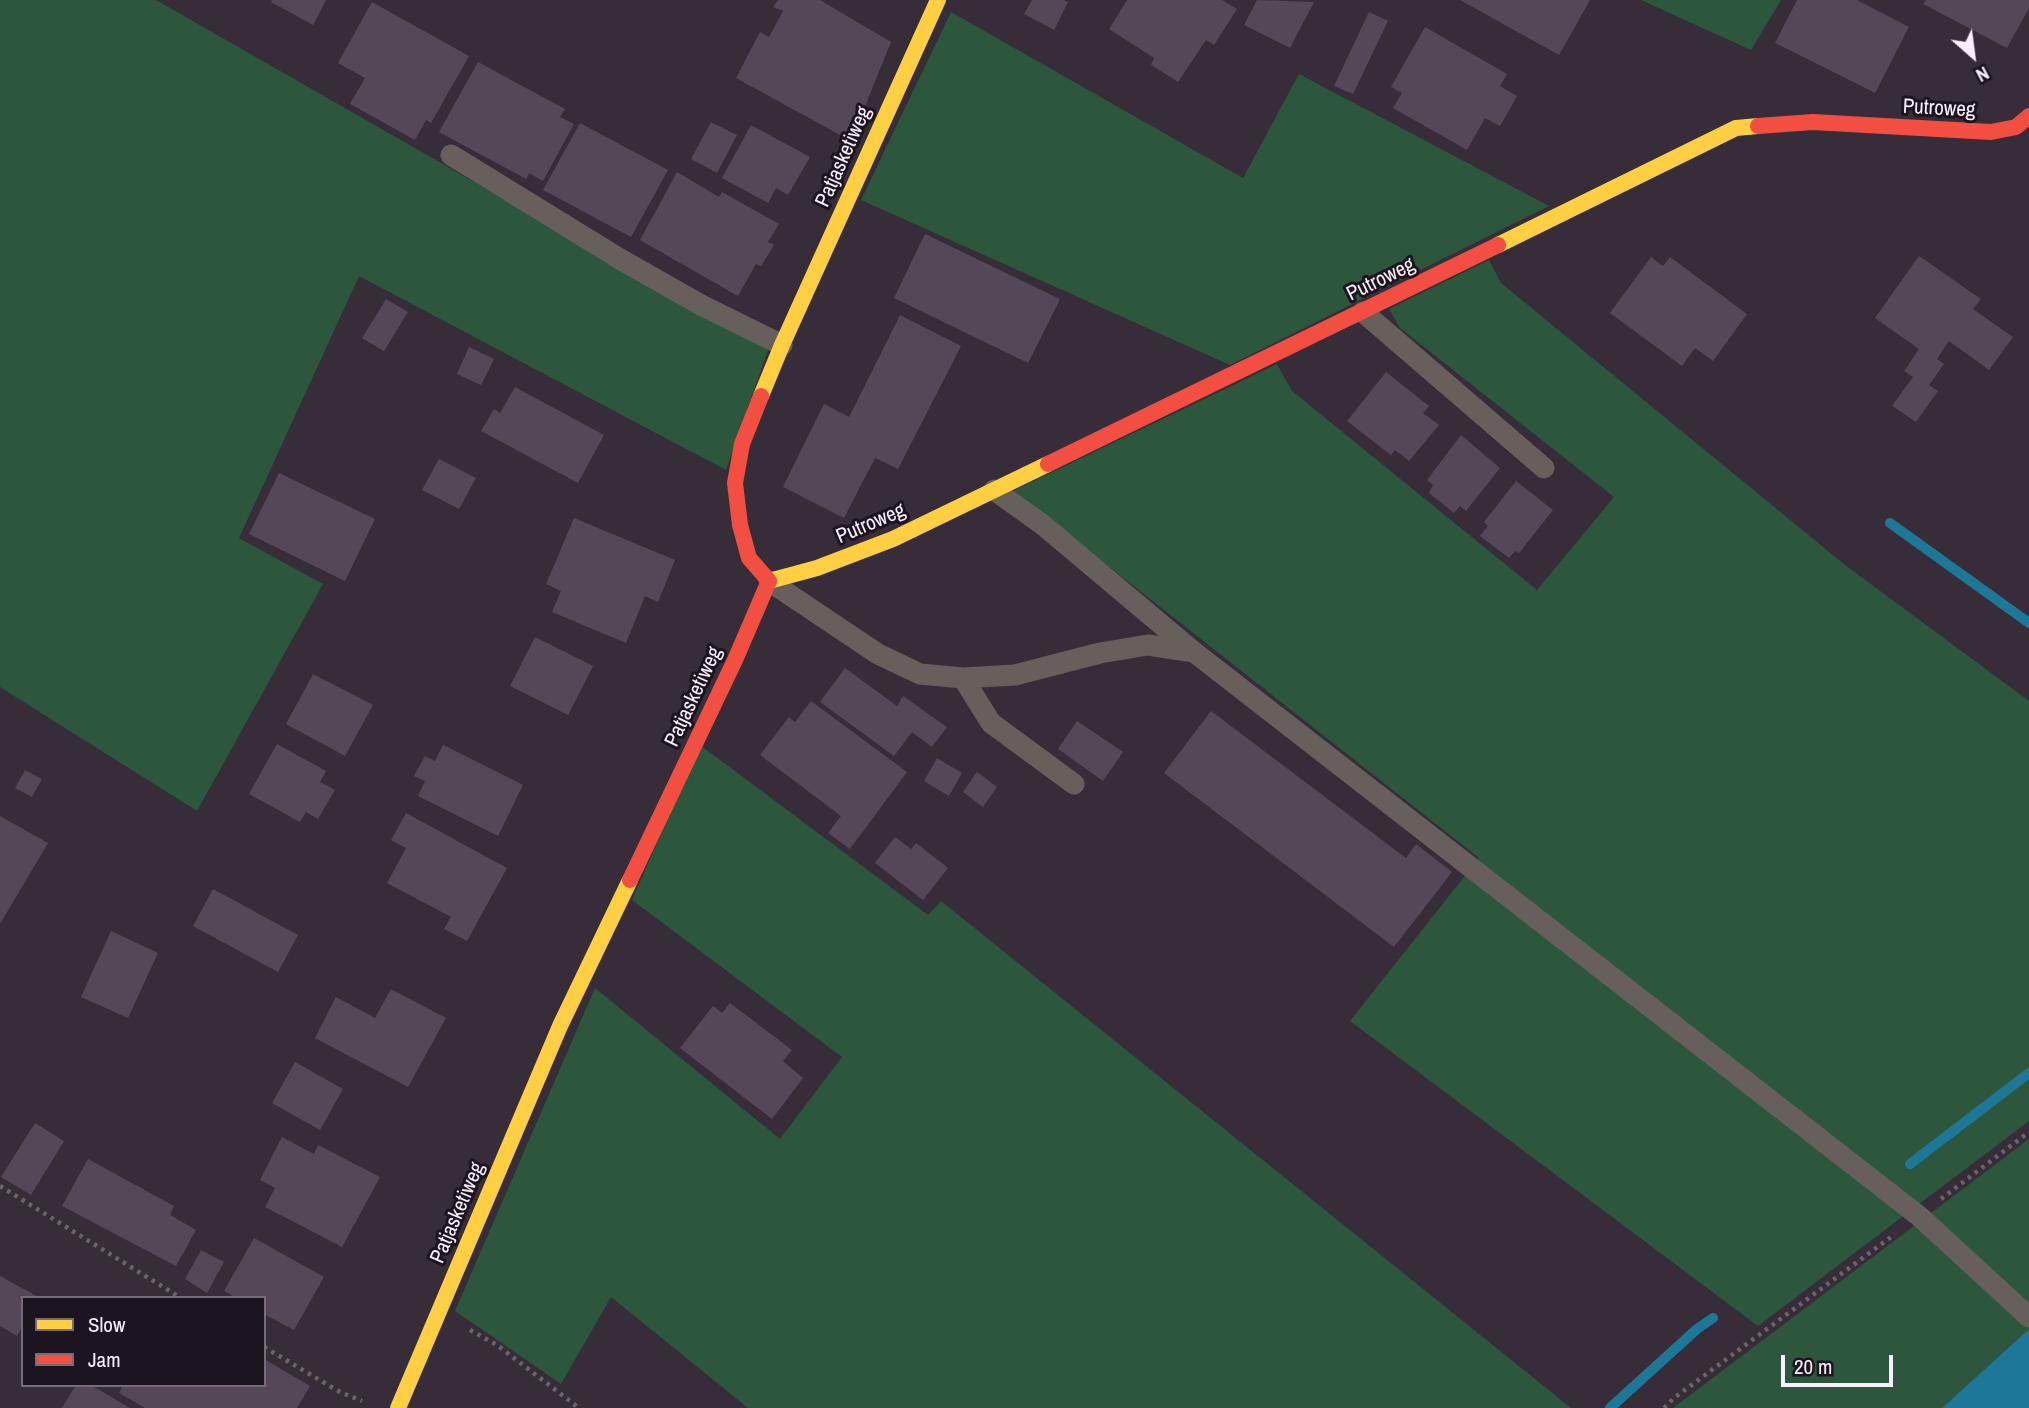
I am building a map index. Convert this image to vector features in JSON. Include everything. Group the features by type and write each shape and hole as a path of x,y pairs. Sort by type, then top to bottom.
{"street":[{"name":"Patjasketiweg","path":"398,1408 560,1026 735,660 769,581 749,558 740,524 735,483 742,444 782,345 938,0"},
{"name":"Putroweg","path":"769,581 817,568 893,539 1736,128 1812,122 1991,132 2015,127 2029,116"}],"lane":[{"path":"451,155 620,259 701,305 782,345"},
{"path":"1363,312 1544,468"},
{"path":"994,491 1043,524 1194,652 1919,1216 2029,1317"},
{"path":"769,581 878,654 920,674 963,678 1014,676 1100,653 1149,645 1194,652"},
{"path":"963,678 991,723 1074,784"}],"path":[{"path":"1664,1408 2029,1132"},
{"path":"0,1185 178,1296"},
{"path":"439,1311 496,1345 579,1408"},
{"path":"266,1348 340,1392 366,1403"}],"green space":[{"path":"0,0 156,0 768,350 726,470 359,276 239,538 323,584 197,811 0,687"},
{"path":"1641,0 1781,0 1751,50"},
{"path":"951,12 1243,178 1299,74 1549,206 1230,365 861,200"},
{"path":"1489,260 1501,283 1845,565 2029,701 2029,1121 1758,1326 1350,1021 1479,858 1013,491 1277,364 1292,391 1537,590 1614,497 1400,328 1389,309"},
{"path":"700,745 928,915 941,901 1571,1408 748,1408 611,1297 561,1384 455,1311 595,988 780,1139 842,1057 632,900"},
{"path":"2029,1139 2029,1329 1942,1408 1673,1408"}],"water":[{"path":"2029,1329 2029,1408 1942,1408"}],"building":[{"path":"326,0 313,25 271,2"},
{"path":"778,0 820,0 891,42 851,141 736,78 760,32 769,37 783,11 773,7"},
{"path":"1032,0 1068,2 1054,30 1024,14"},
{"path":"1127,0 1222,0 1237,9 1214,45 1206,40 1178,82 1151,65 1154,58 1109,29"},
{"path":"1257,0 1314,2 1290,48 1244,25"},
{"path":"1460,0 1590,0 1559,55"},
{"path":"1797,0 1857,0 1909,27 1875,93 1775,43"},
{"path":"1926,0 2029,0 2029,8 2007,48 1923,4"},
{"path":"372,2 469,56 431,123 426,120 415,140 350,104 365,78 338,63"},
{"path":"1369,12 1388,21 1353,94 1334,86"},
{"path":"1425,27 1507,74 1500,86 1517,96 1500,126 1485,118 1467,150 1393,108 1402,93 1391,87"},
{"path":"478,62 565,109 560,117 574,124 543,181 529,173 526,179 439,132"},
{"path":"711,122 737,135 717,173 691,159"},
{"path":"580,123 668,170 631,237 543,190"},
{"path":"751,125 810,157 788,195 776,188 768,203 722,178"},
{"path":"677,172 719,197 722,192 779,224 768,242 774,245 761,266 756,264 738,296 640,240"},
{"path":"925,234 1060,299 1028,363 894,298"},
{"path":"1919,256 1981,299 1973,309 2013,337 1989,370 1949,341 1937,359 1944,364 1929,385 1938,391 1916,422 1892,406 1913,377 1904,371 1919,349 1875,318"},
{"path":"1651,257 1663,266 1670,257 1747,314 1713,361 1695,348 1682,366 1610,313"},
{"path":"386,299 408,312 384,351 362,338"},
{"path":"900,315 961,346 898,469 875,458 844,518 783,487 824,404 849,417"},
{"path":"469,347 494,359 481,385 457,374"},
{"path":"1386,372 1429,406 1423,413 1439,425 1409,461 1395,450 1391,455 1347,421"},
{"path":"515,387 604,435 578,483 481,431 494,409 500,413"},
{"path":"1461,435 1500,468 1466,511 1460,506 1454,513 1429,493 1433,485 1427,480"},
{"path":"439,459 476,478 459,509 422,490"},
{"path":"279,473 375,519 345,581 249,534"},
{"path":"1516,481 1553,510 1519,553 1515,551 1509,558 1480,536 1488,526 1484,522"},
{"path":"574,518 675,560 658,602 645,596 626,643 552,612 561,591 546,584"},
{"path":"535,637 593,666 568,715 510,686"},
{"path":"845,668 897,706 903,696 947,727 932,747 912,732 894,756 820,702"},
{"path":"313,674 373,705 345,756 286,724"},
{"path":"811,701 907,772 850,849 828,833 841,816 760,755 789,717 795,722"},
{"path":"1211,711 1406,858 1416,844 1452,872 1394,947 1164,773"},
{"path":"1077,721 1123,752 1103,781 1058,749"},
{"path":"277,744 326,771 320,782 335,790 318,819 306,812 300,822 249,794"},
{"path":"443,745 523,785 498,836 418,796 425,781 414,776 425,756 435,761"},
{"path":"937,758 962,773 949,796 924,781"},
{"path":"25,770 42,779 32,797 15,788"},
{"path":"977,772 997,787 983,807 963,792"},
{"path":"406,813 507,868 467,941 444,929 451,917 387,883 406,848 391,840"},
{"path":"0,816 48,843 0,924"},
{"path":"895,837 911,849 916,843 948,868 923,900 875,863"},
{"path":"213,889 298,935 278,972 193,926"},
{"path":"111,931 158,953 128,1018 81,997"},
{"path":"391,989 446,1018 408,1087 315,1038 336,997 375,1018"},
{"path":"730,1003 792,1050 783,1061 803,1078 772,1119 680,1048 713,1006 722,1013"},
{"path":"295,1062 343,1089 320,1130 272,1103"},
{"path":"35,1123 64,1141 31,1195 1,1177"},
{"path":"282,1137 314,1154 318,1145 380,1177 342,1247 265,1207 275,1188 260,1180"},
{"path":"88,1159 174,1206 170,1215 196,1230 176,1266 62,1206"},
{"path":"254,1238 324,1277 294,1330 266,1315 266,1296 233,1296 224,1291"},
{"path":"201,1250 224,1262 207,1293 185,1279"},
{"path":"0,1276 36,1296 21,1296 21,1329 17,1336 0,1326"},
{"path":"266,1360 310,1386 297,1408 145,1408 119,1393 122,1387 266,1387"},
{"path":"75,1387 94,1387 130,1408 62,1408"}],"waterway":[{"path":"1890,523 2029,623"},
{"path":"1910,1164 2029,1073"},
{"path":"1610,1408 1697,1329 1713,1318"}],"traffic: slow":[{"path":"761,396 938,0"},
{"path":"1498,245 1736,128 1758,126"},
{"path":"769,581 817,568 893,539 1048,464"},
{"path":"398,1408 560,1026 630,880"}],"traffic: jam":[{"path":"1758,126 1813,122 1991,132 2016,127 2029,116"},
{"path":"1048,464 1498,245"},
{"path":"630,880 735,660 769,581 749,558 740,525 735,483 742,444 761,396"}]}
